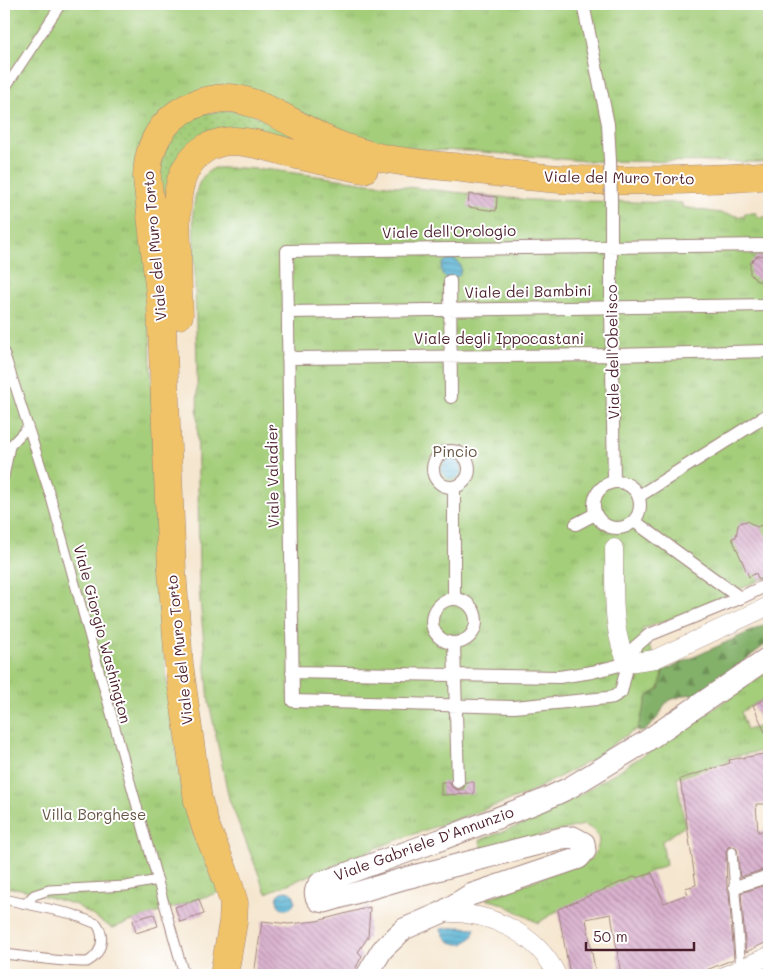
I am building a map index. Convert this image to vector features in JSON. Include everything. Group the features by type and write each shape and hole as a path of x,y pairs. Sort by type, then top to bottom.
{"main road":[{"name":"Viale del Muro Torto","path":"241,896 228,879 205,825 198,800 178,651 169,511 162,309 147,178 148,161 162,129 174,116 190,106 208,100 228,98 251,103 337,145 359,153 395,160 580,180 693,179 769,175"},
{"name":"Viale del Muro Torto","path":"241,896 211,791 203,743 189,622 176,218 180,186 184,173 192,160 202,151 213,145 234,141 397,176 526,191 596,195 746,196 769,194"},
{"path":"224,975 234,916 241,896"},
{"path":"241,896 250,909 250,924 241,975"}],"street":[{"name":"Viale dell'Obelisco","path":"583,4 608,124 612,246 611,308 614,481"},
{"name":"Viale dell'Orologio","path":"287,251 769,245"},
{"name":"Viale Valadier","path":"287,251 293,701 456,706"},
{"path":"450,281 451,397"},
{"name":"Viale dei Bambini","path":"288,312 769,305"},
{"name":"Viale degli Ippocastani","path":"288,358 613,355 769,351"},
{"path":"639,496 769,414"},
{"path":"614,481 624,482 633,487 639,496 640,504 634,522 620,528 612,528 599,520 595,514 593,506 594,497 599,489 606,484 614,481"},
{"path":"454,487 454,599"},
{"path":"576,524 595,514"},
{"path":"634,522 740,598"},
{"path":"612,528 617,634 622,652 628,663"},
{"path":"456,706 514,707 613,697 621,692 623,688 628,663 635,647 649,635 740,598 769,584"},
{"path":"454,599 467,603 475,614 476,621 475,628 468,639 454,644 441,640 433,629 432,622 436,609 440,604 454,599"},
{"path":"292,672 559,677 655,659 769,606"},
{"path":"454,644 458,782"},
{"name":"Viale Gabriele D'Annunzio","path":"441,913 470,895 579,858 585,850 584,843 573,837 562,838 406,878 325,902 317,900 315,891 317,886 324,881 541,802 569,788 645,742 769,657"},
{"path":"735,887 769,876"},
{"path":"367,975 382,950 398,934 410,925 441,913 468,914 488,918 510,927 527,938 540,950 557,975"},
{"path":"734,972 769,956"}],"lane":[{"path":"4,90 62,4"},
{"name":"Viale Giorgio Washington","path":"4,352 51,498 184,975"},
{"path":"4,477 10,446 28,426"},
{"path":"732,852 735,887 734,972"},
{"path":"26,904 34,895 49,890 126,886 158,880"},
{"path":"4,899 82,917 97,924 102,935 101,945 96,956 87,962 63,962 54,959 4,954"}],"green space":[{"name":"Villa Borghese","path":"4,4 769,4 769,162 585,161 471,151 424,150 359,140 276,100 161,115 149,301 160,623 183,796 192,826 223,891 112,928 76,905 21,889 4,887"},
{"path":"243,109 313,143 203,140 165,253 156,175 172,133 197,114"},
{"name":"Pincio","path":"215,168 272,170 368,183 529,200 682,203 682,207 744,217 745,213 756,213 756,217 769,217 769,576 684,614 642,629 655,659 663,671 659,689 648,696 637,729 593,759 525,795 394,841 266,893 229,799 209,702 199,588 197,365 193,210 198,185 204,175"},
{"path":"769,623 769,642 701,693 685,695 670,700 645,731 639,732 637,729 648,696 659,689 663,671"},
{"path":"769,670 768,696 741,712 747,730 761,726 769,736 769,750 729,757 729,761 677,778 685,826 662,841 666,865 555,912 538,923 503,904 486,899 591,859 599,844 599,839 594,831 583,825 482,849 480,840 521,825 576,797 673,737"}],"water":[{"path":"451,259 458,262 461,269 458,276 451,279 444,276 441,269 444,262"},
{"path":"452,459 459,462 462,469 459,476 452,479 445,476 442,469 445,462"},
{"path":"286,891 292,894 295,900 292,906 286,909 280,906 277,900 280,894"},
{"path":"475,928 472,937 464,944 455,944 449,941 441,929"}],"building":[{"path":"469,194 497,197 496,211 468,207"},
{"path":"769,255 769,281 757,281 750,274 750,263 757,256"},
{"path":"747,521 757,527 761,525 769,543 769,575 759,580 756,573 749,577 732,538 736,537 738,525"},
{"path":"769,697 769,741 753,705"},
{"path":"769,753 769,804 756,804 758,832 769,829 769,868 740,877 737,849 731,846 728,847 726,852 727,889 729,892 734,959 694,975 621,975 611,914 586,919 596,975 570,975 558,909 636,876 637,878 652,873 664,903 688,894 685,888 696,885 680,779 730,763 729,760"},
{"path":"441,782 450,782 451,787 458,790 463,789 466,782 474,782 474,794 441,795"},
{"path":"769,884 769,941 746,952 741,893"},
{"path":"199,899 204,914 180,922 175,907"},
{"path":"370,907 368,937 358,952 362,956 352,975 254,975 262,921 289,924 317,921"},
{"path":"154,914 158,926 136,933 133,920"}]}
